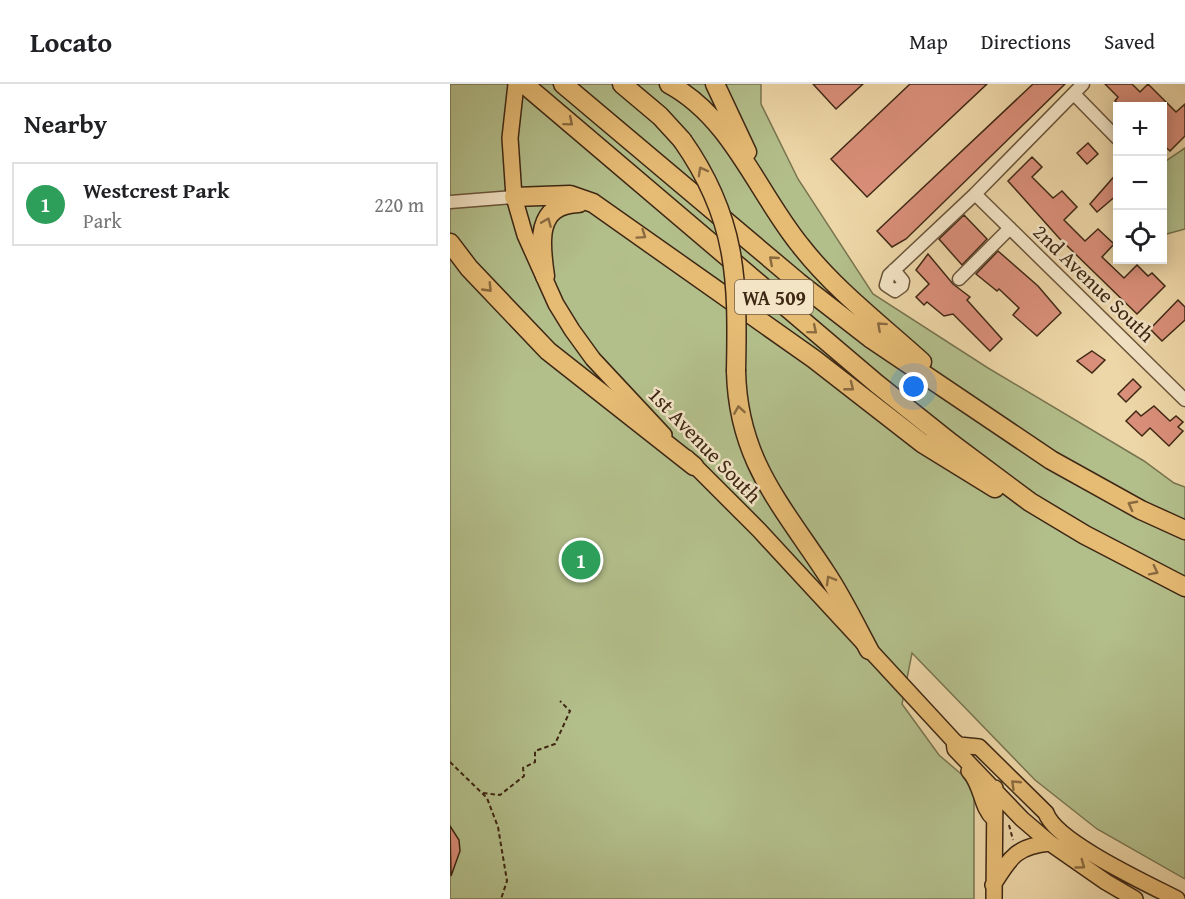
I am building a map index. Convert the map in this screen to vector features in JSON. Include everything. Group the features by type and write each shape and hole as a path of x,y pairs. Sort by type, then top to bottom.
{"highway":[{"name":"WA 509","path":"524,84 877,384 1030,502 1085,535 1185,587"},
{"name":"WA 509","path":"563,84 828,306 870,338 1050,460 1141,510 1185,530"},
{"path":"622,84 660,116 682,140 711,187 723,214 732,250 736,284 736,370 740,418 747,443 759,471 828,575 869,650"},
{"path":"669,84 701,107 717,124 801,247 832,282 972,406"},
{"path":"716,84 771,202"},
{"path":"514,196 570,195 593,202 797,346 922,443 1002,492 1030,502"},
{"path":"545,276 542,244 548,216 556,207 593,202"},
{"path":"450,244 469,268 548,351 694,466"}],"main road":[{"name":"1st Avenue South","path":"516,84 510,138 514,196 525,235 556,304 593,358 694,466 759,530 957,747"},
{"path":"957,747 959,745 979,747 1046,813 1048,821"},
{"path":"957,747 999,797 1050,843 1135,899"},
{"path":"957,747 964,766 981,788 985,810 1001,819"},
{"path":"979,747 987,757 999,797 1001,819 993,892"},
{"path":"999,797 1017,802 1041,821 1048,821 1105,860 1177,899"},
{"path":"993,892 1017,852 1026,847 1050,843"}],"street":[{"path":"894,270 975,194 1083,84"},
{"path":"1074,94 1113,134"},
{"name":"2nd Avenue South","path":"975,194 1185,400"},
{"path":"450,202 514,196"},
{"path":"959,279 1010,228"}],"path":[{"path":"483,793 500,795 524,777 523,768 535,762 535,752 555,744 570,711 560,701"},
{"path":"450,762 483,793 498,827 507,881 501,899"},
{"path":"1001,819 1015,849"}],"green space":[{"path":"450,84 761,84 761,104 798,179 873,294 988,368 1144,461 1174,483 1185,487 1185,879 1097,829 1035,780 912,653 902,704 939,755 974,785 974,899 450,899"},
{"path":"1185,148 1185,229 1167,234 1167,210 1167,160"}],"building":[{"path":"813,84 863,84 836,109"},
{"path":"910,84 987,84 867,197 831,159"},
{"path":"1033,84 1065,84 906,239 892,247 877,231"},
{"path":"1105,84 1132,84 1140,92 1148,84 1166,102 1116,102 1118,97"},
{"path":"1167,103 1176,112 1185,104 1185,136 1170,151 1167,148"},
{"path":"1088,143 1098,154 1087,164 1077,153"},
{"path":"1032,157 1042,167 1032,177 1053,198 1062,191 1077,207 1064,220 1085,241 1098,229 1113,243 1102,257 1124,278 1137,265 1148,276 1152,273 1165,286 1137,314 1059,238 1008,181"},
{"path":"1113,178 1113,198 1097,212 1090,204"},
{"path":"964,215 987,239 962,265 939,239"},
{"path":"998,251 1038,286 1061,313 1037,336 1013,315 1019,308 999,289 997,291 976,274"},
{"path":"928,254 953,284 970,297 967,300 1002,339 990,351 953,314 944,316 927,302 924,305 916,297 929,284 916,270"},
{"path":"1178,300 1185,307 1185,320 1162,341 1150,329"},
{"path":"1092,351 1105,360 1092,373 1077,361"},
{"path":"1133,379 1141,387 1126,402 1118,394"},
{"path":"1154,406 1170,421 1176,416 1183,422 1178,427 1183,431 1169,446 1150,428 1142,436 1126,421 1136,411 1141,416"},
{"path":"450,826 459,840 460,851 451,876"}],"place":[{"name":"Westcrest Park","path":"581,560"}]}
